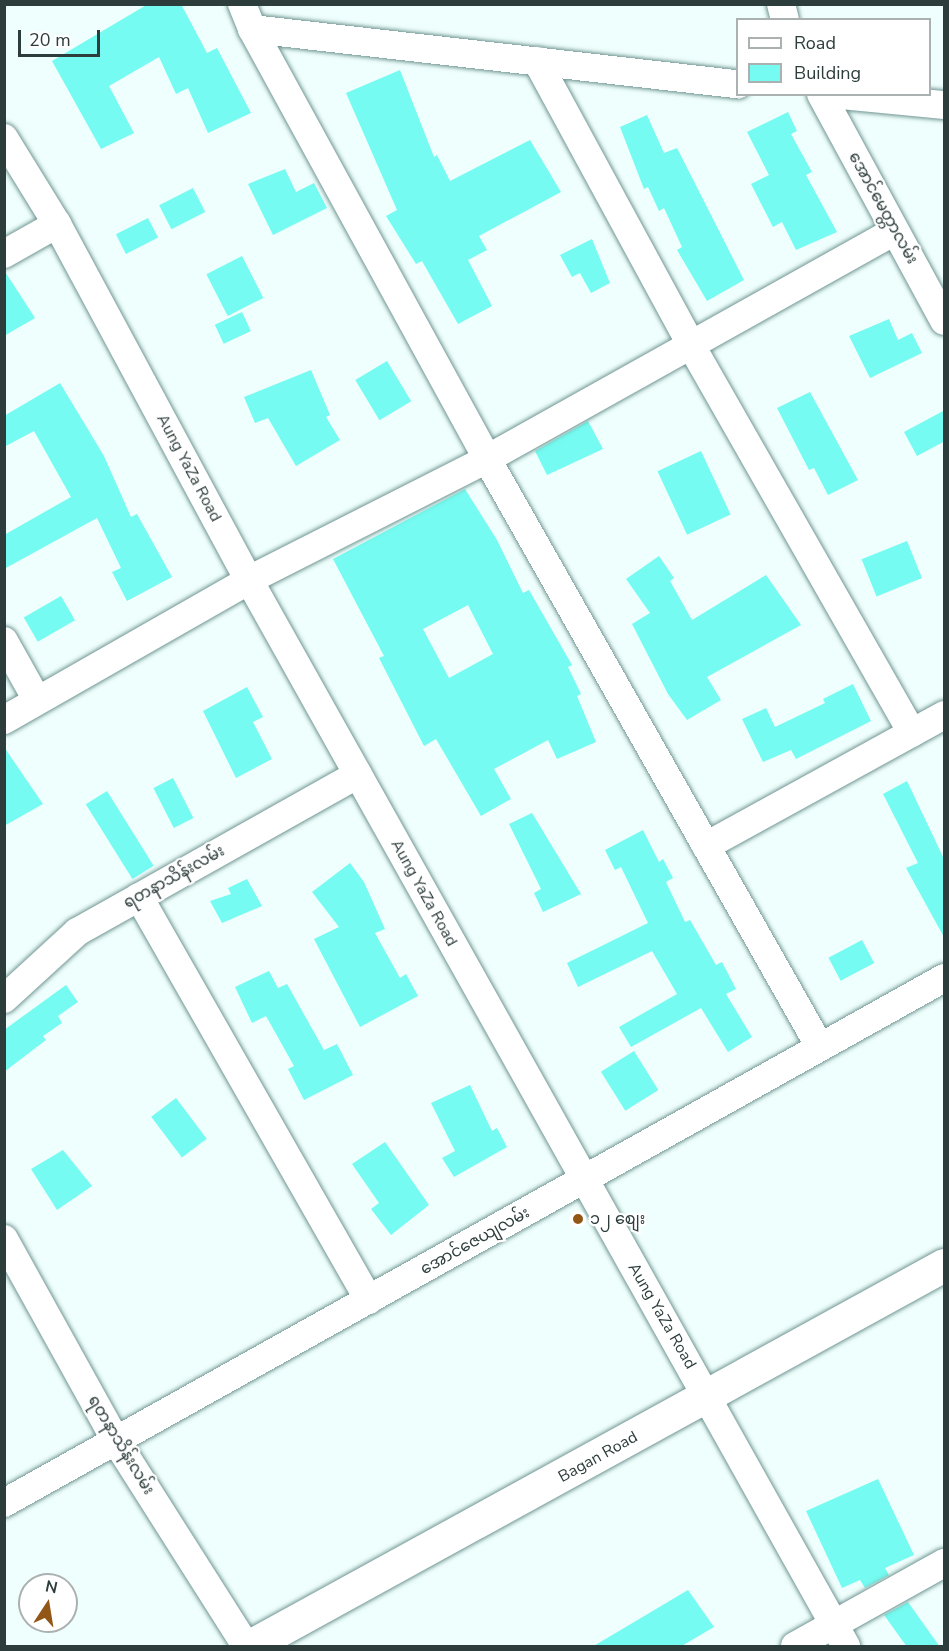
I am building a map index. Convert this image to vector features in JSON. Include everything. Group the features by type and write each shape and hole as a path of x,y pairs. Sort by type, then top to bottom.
{"street":[{"path":"247,17 537,62 736,84"},
{"path":"247,17 487,459 820,1047"},
{"path":"537,62 692,347 912,733"},
{"name":"အောင်မေတ္တာလမ်း","path":"822,96 945,321"},
{"path":"852,96 945,105"},
{"name":"Aung YaZa Road","path":"4,138 57,224 249,580 840,1636"},
{"path":"4,254 57,224"},
{"path":"4,720 249,580 487,459 692,347 895,231"},
{"path":"4,641 37,700"},
{"path":"706,846 945,715"},
{"name":"ရတနာသိန်းလမ်း","path":"4,999 77,932 358,774"},
{"path":"139,897 369,1300"},
{"name":"အောင်ဇေယျလမ်း","path":"4,1503 945,978"},
{"name":"ရတနာသိန်းလမ်း","path":"4,1239 116,1440 248,1647"},
{"name":"Bagan Road","path":"248,1647 708,1397 945,1265"},
{"path":"795,1647 840,1636 945,1563"}],"building":[{"path":"148,4 181,4 207,53 217,48 251,113 208,133 188,88 176,94 159,57 109,86 134,133 101,149 52,61"},
{"path":"400,70 434,157 437,155 450,181 530,140 561,192 479,236 487,250 468,260 492,306 458,324 422,261 416,264 386,216 397,210 346,93"},
{"path":"788,112 797,131 791,134 812,172 806,175 837,232 796,250 782,222 773,227 751,184 769,175 747,132"},
{"path":"647,115 664,153 677,148 744,280 707,301 677,250 682,247 664,208 659,211 648,187 644,189 620,127"},
{"path":"285,169 296,192 314,183 327,208 273,235 248,184"},
{"path":"193,188 205,212 171,229 159,205"},
{"path":"148,218 158,238 126,254 116,234"},
{"path":"592,239 610,283 591,293 580,273 572,277 560,255"},
{"path":"242,256 263,298 228,316 206,274"},
{"path":"4,270 35,318 4,336"},
{"path":"242,312 251,331 224,344 215,325"},
{"path":"889,319 898,340 912,333 922,353 870,378 849,336"},
{"path":"387,361 411,401 379,420 355,380"},
{"path":"311,370 330,415 326,417 340,440 296,466 268,418 255,423 244,397"},
{"path":"60,383 104,456 131,517 137,514 172,577 127,601 112,572 121,568 97,518 4,569 4,535 71,497 34,431 4,447 4,416"},
{"path":"810,392 858,480 828,495 814,468 809,470 777,408"},
{"path":"945,410 945,441 917,456 904,432"},
{"path":"588,421 603,449 547,475 535,451"},
{"path":"701,451 731,514 687,535 657,471"},
{"path":"465,489 497,540 523,593 529,590 572,665 568,667 581,694 577,696 596,742 557,759 548,740 494,769 511,799 481,816 436,739 424,746 379,658 384,656 333,559","holes":["468,605 493,654 449,678 423,629"]},
{"path":"907,541 922,578 877,596 862,559"},
{"path":"659,556 674,578 670,581 692,620 766,575 801,625 707,677 721,700 687,720 668,694 632,624 650,613 626,579"},
{"path":"61,596 75,620 38,642 24,618"},
{"path":"853,684 871,721 796,759 791,750 763,762 742,719 766,708 775,727 825,703 823,699"},
{"path":"247,687 263,717 253,722 272,759 236,778 203,711"},
{"path":"4,747 43,804 4,826"},
{"path":"173,778 193,818 174,828 153,788"},
{"path":"907,781 945,861 945,939 906,868 918,863 883,794"},
{"path":"107,791 154,866 132,879 86,804"},
{"path":"532,813 581,894 543,912 534,893 541,889 509,824"},
{"path":"643,830 659,862 663,859 673,878 666,882 685,922 690,920 716,965 722,962 736,989 726,994 752,1037 728,1052 701,1008 631,1047 619,1027 677,994 652,951 578,987 567,963 648,923 621,867 615,870 605,850"},
{"path":"350,863 364,882 385,929 375,933 400,978 406,974 418,996 360,1027 314,939 339,927 312,892"},
{"path":"247,879 262,906 222,923 210,901 231,894 228,888"},
{"path":"862,940 874,963 841,981 828,958"},
{"path":"269,971 278,988 287,984 324,1050 337,1044 353,1075 304,1100 288,1069 294,1066 266,1016 252,1023 235,987"},
{"path":"66,985 78,1002 58,1016 62,1023 43,1036 46,1040 4,1072 4,1030"},
{"path":"634,1051 658,1090 625,1111 601,1072"},
{"path":"470,1085 492,1131 497,1128 507,1147 454,1177 442,1158 455,1151 431,1103"},
{"path":"176,1098 207,1139 182,1157 151,1117"},
{"path":"385,1142 429,1205 391,1235 371,1209 379,1203 352,1164"},
{"path":"63,1150 92,1186 57,1210 31,1169"},
{"path":"878,1479 914,1555 885,1568 889,1575 865,1588 860,1580 842,1588 806,1511"},
{"path":"688,1590 714,1627 680,1647 592,1647"},
{"path":"908,1602 940,1647 907,1647 884,1615"}],"place":[{"name":"၁၂ စျေး","path":"578,1219"}]}
